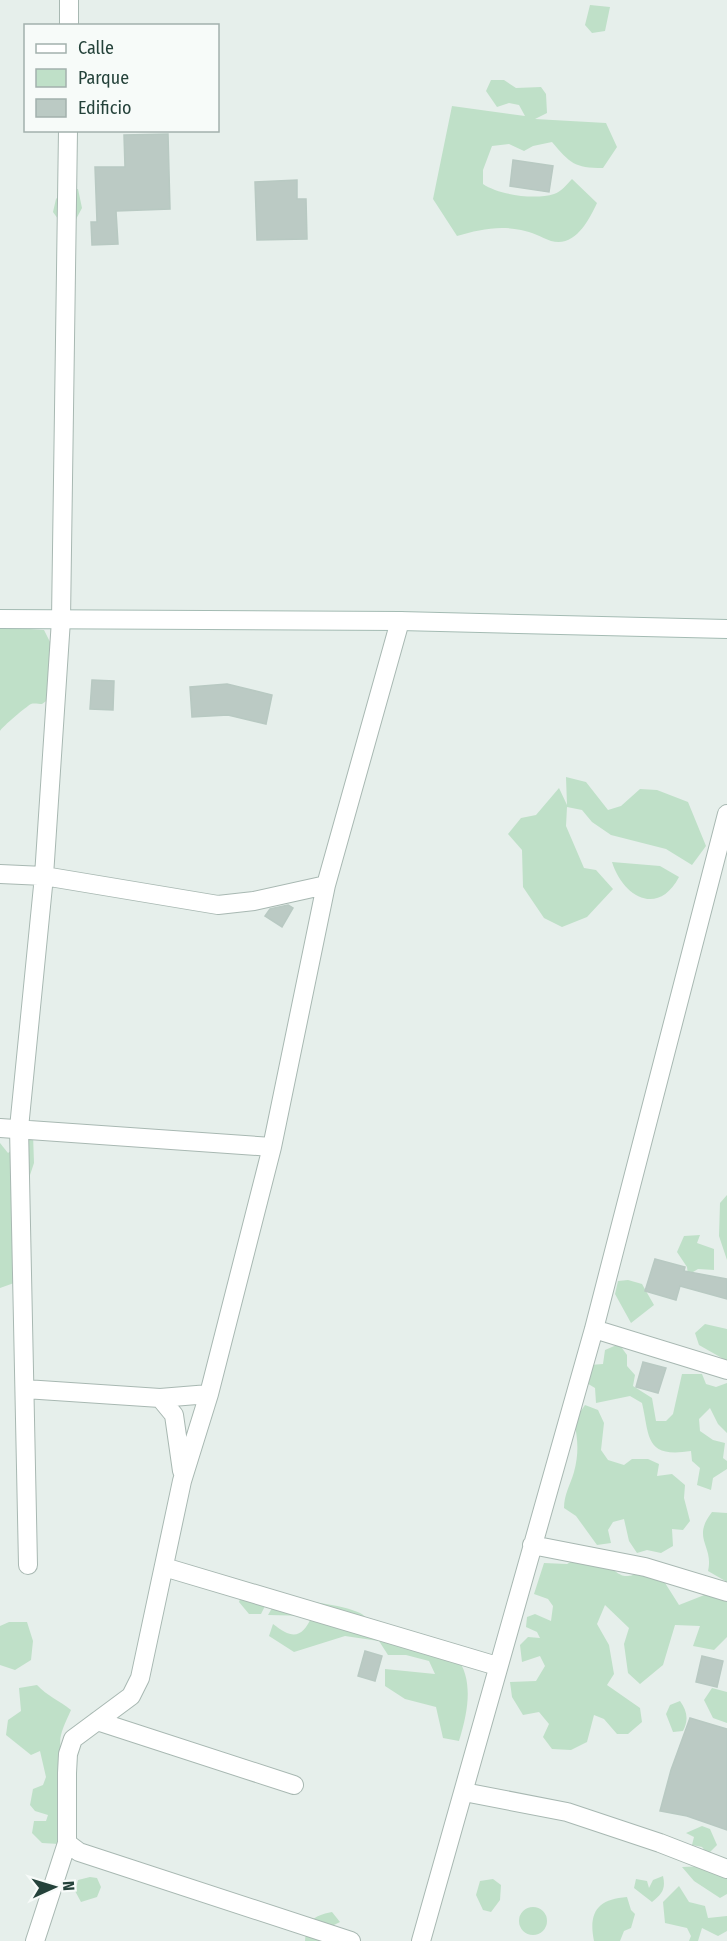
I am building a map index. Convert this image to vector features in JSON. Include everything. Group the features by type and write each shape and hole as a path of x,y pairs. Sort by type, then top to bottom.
{"street":[{"path":"69,0 69,24"},
{"path":"28,1565 19,1128 44,876 61,620 68,132"},
{"path":"0,619 400,621 727,629"},
{"path":"34,1941 67,1844 68,1754 73,1739 130,1696 140,1678 182,1481 209,1394 272,1147 326,885 400,621"},
{"path":"421,1941 594,1329 727,814"},
{"path":"0,874 44,876 218,905 254,901 326,885"},
{"path":"0,1128 272,1147"},
{"path":"594,1329 727,1370"},
{"path":"25,1389 160,1398 209,1394"},
{"path":"160,1398 174,1415 182,1481"},
{"path":"532,1545 645,1566 727,1592"},
{"path":"164,1567 497,1666"},
{"path":"97,1720 294,1785"},
{"path":"464,1792 567,1812 660,1842 727,1869"},
{"path":"67,1844 79,1852 351,1941"}],"green space":[{"path":"590,5 610,7 605,31 592,33 585,25"},
{"path":"491,80 504,80 516,88 541,87 546,94 547,113 535,119 606,123 617,147 603,168 585,167 573,163 552,142 533,146 524,151 509,144 492,146 483,170 483,184 498,191 517,195 537,197 554,194 572,179 597,203 590,217 574,237 560,242 551,241 533,233 504,228 480,230 457,236 433,199 452,106 525,116 519,105 509,103 497,107 486,91"},
{"path":"65,189 78,189 82,208 74,223 58,219 53,212 56,199"},
{"path":"0,627 44,630 52,646 49,699 42,704 31,704 0,731"},
{"path":"566,777 586,782 608,810 621,806 640,789 657,790 688,802 706,846 692,865 666,849 611,835 592,822 582,810 567,807 566,826 584,868 596,870 613,889 587,917 562,927 544,918 523,887 522,850 508,834 521,818 536,815 559,788 567,805"},
{"path":"612,862 660,866 679,877 671,889 661,896 651,899 642,898 632,893 624,885"},
{"path":"33,1134 34,1163 28,1181 14,1283 0,1288 0,1143 8,1153"},
{"path":"727,1195 727,1260 719,1236 720,1203"},
{"path":"700,1235 697,1243 714,1249 714,1270 698,1269 688,1275 687,1267 677,1252 684,1236"},
{"path":"628,1280 642,1284 654,1305 631,1323 615,1294 618,1281"},
{"path":"705,1324 727,1329 727,1361 699,1345 695,1333"},
{"path":"619,1344 627,1355 627,1366 635,1375 633,1386 652,1398 656,1421 666,1421 673,1414 682,1374 702,1374 706,1384 716,1387 727,1383 727,1433 718,1424 710,1408 699,1419 700,1431 713,1440 725,1443 723,1458 727,1461 727,1469 713,1478 711,1490 697,1485 700,1468 692,1461 691,1451 665,1451 652,1443 642,1403 630,1396 596,1403 595,1388 585,1382 590,1365 603,1364 605,1350"},
{"path":"585,1405 598,1410 604,1423 601,1450 608,1460 624,1465 632,1459 648,1459 659,1464 657,1476 672,1474 685,1485 684,1498 690,1521 683,1530 672,1529 673,1546 661,1553 647,1550 637,1553 629,1541 624,1519 613,1522 608,1530 611,1543 597,1545 576,1516 564,1508 577,1459 574,1421"},
{"path":"712,1512 727,1513 727,1582 708,1571 709,1562 703,1529"},
{"path":"578,1558 601,1563 625,1576 644,1571 660,1575 679,1605 712,1592 727,1598 727,1637 714,1650 693,1646 700,1626 675,1625 663,1665 640,1684 628,1673 624,1644 629,1628 605,1605 597,1624 609,1645 614,1674 607,1685 640,1708 642,1722 628,1734 617,1734 604,1719 594,1715 587,1742 571,1750 552,1749 543,1737 549,1724 539,1712 523,1715 512,1697 510,1682 536,1681 545,1666 540,1656 522,1662 520,1645 528,1637 540,1638 537,1632 526,1627 527,1617 535,1614 551,1621 553,1606 548,1599 534,1594 544,1563 567,1564"},
{"path":"243,1591 265,1606 261,1614 249,1614 239,1602"},
{"path":"279,1596 352,1610 362,1614 375,1625 419,1633 437,1641 451,1651 460,1662 466,1676 468,1690 459,1741 443,1738 436,1707 405,1699 385,1686 385,1669 435,1674 429,1661 406,1655 388,1655 379,1641 345,1636 294,1652 269,1636 273,1624 286,1632 296,1634 304,1629 312,1616 268,1615"},
{"path":"9,1622 27,1622 33,1641 31,1660 15,1670 0,1665 0,1626"},
{"path":"37,1685 71,1710 60,1739 62,1751 70,1766 59,1844 42,1843 32,1833 34,1821 46,1821 48,1815 35,1811 30,1805 33,1789 43,1785 46,1777 40,1751 31,1755 6,1735 8,1720 21,1711 19,1688"},
{"path":"712,1688 727,1692 727,1723 713,1718 704,1700"},
{"path":"680,1701 687,1719 683,1731 673,1732 666,1714 670,1705"},
{"path":"702,1826 710,1829 717,1845 708,1854 702,1847 692,1845 694,1837 686,1833"},
{"path":"706,1866 727,1869 727,1894 720,1898 694,1881 682,1867"},
{"path":"663,1876 662,1891 652,1902 634,1888 636,1879 647,1881 649,1888 653,1880"},
{"path":"97,1878 101,1887 97,1897 81,1902 75,1891 78,1880"},
{"path":"493,1879 501,1885 500,1900 491,1912 483,1910 476,1895 480,1881"},
{"path":"679,1886 689,1902 705,1906 708,1918 727,1916 727,1931 718,1936 702,1928 698,1941 689,1941 691,1936 687,1928 665,1923 663,1902"},
{"path":"627,1897 631,1910 635,1914 631,1928 624,1931 620,1941 594,1941 593,1922 597,1909 609,1901"},
{"path":"533,1907 543,1911 547,1921 543,1931 533,1935 523,1931 519,1921 523,1911"},
{"path":"332,1912 340,1922 332,1926 325,1941 305,1941 307,1929 312,1920"}],"building":[{"path":"168,134 170,209 116,211 118,244 92,245 91,222 97,222 95,167 125,167 124,135"},
{"path":"513,160 553,166 549,192 510,186"},
{"path":"297,180 297,199 306,199 307,239 257,240 255,182"},
{"path":"92,680 114,681 113,710 90,709"},
{"path":"227,684 272,695 266,724 228,715 192,717 190,687"},
{"path":"288,905 293,908 282,927 265,916 270,909"},
{"path":"655,1259 685,1267 684,1271 727,1279 727,1299 680,1286 676,1300 645,1291"},
{"path":"643,1362 666,1368 658,1393 636,1387"},
{"path":"365,1651 382,1656 375,1681 358,1676"},
{"path":"702,1656 723,1661 717,1687 696,1682"},
{"path":"690,1718 727,1729 727,1830 687,1816 660,1811 671,1770"}]}
